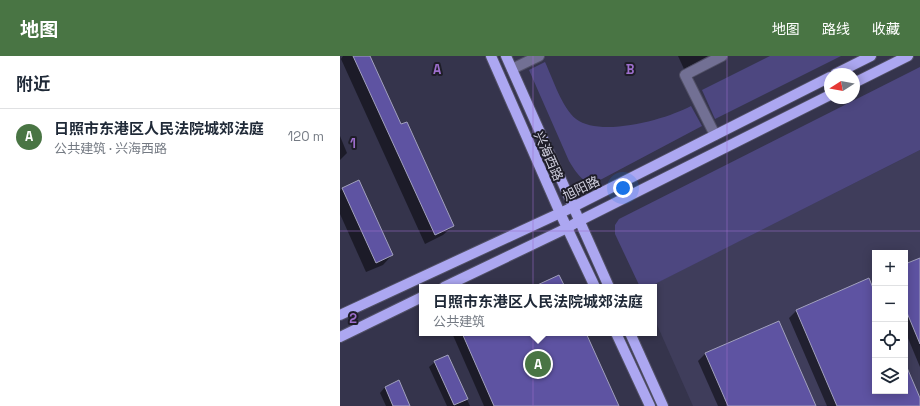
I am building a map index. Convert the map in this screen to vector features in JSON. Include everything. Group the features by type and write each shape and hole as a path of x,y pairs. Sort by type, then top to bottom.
{"main road":[{"name":"兴海西路","path":"491,56 560,213 594,284"},
{"name":"兴海西路","path":"506,56 608,284"},
{"path":"846,68 869,56"},
{"path":"860,80 908,56"},
{"name":"旭阳路","path":"340,315 560,213 824,80"},
{"path":"450,284 567,228 824,98"},
{"path":"340,337 419,298"},
{"path":"617,336 650,406"},
{"path":"631,336 663,406"}],"lane":[{"path":"512,69 538,56"},
{"path":"715,135 685,75 722,56"}],"shaded area":[{"path":"770,56 841,56 715,119 702,90"},
{"path":"545,62 566,108 576,119 587,124 601,127 617,127 651,121 691,106 702,126 594,183 585,181 573,168 569,161 529,70"},
{"path":"920,67 920,150 655,284 639,284 615,234 615,225 619,219 847,104 860,104 860,97"},
{"path":"920,150 920,406 693,406 657,325 657,284 654,284"}],"building":[{"path":"353,56 370,56 401,124 407,122 454,226 435,235"},
{"path":"359,180 393,255 376,263 342,188"},
{"path":"920,258 920,344 908,315 908,263"},
{"path":"559,275 564,284 540,284"},
{"path":"869,278 872,286 872,394 908,394 908,370 920,398 920,406 837,406 796,310"},
{"path":"779,321 816,406 728,406 705,353"},
{"path":"463,336 587,336 619,406 494,406"},
{"path":"448,355 468,399 454,405 434,361"},
{"path":"399,380 410,406 393,406 385,387"}],"place":[{"name":"日照市东港区人民法院城郊法庭","path":"538,364"}]}
